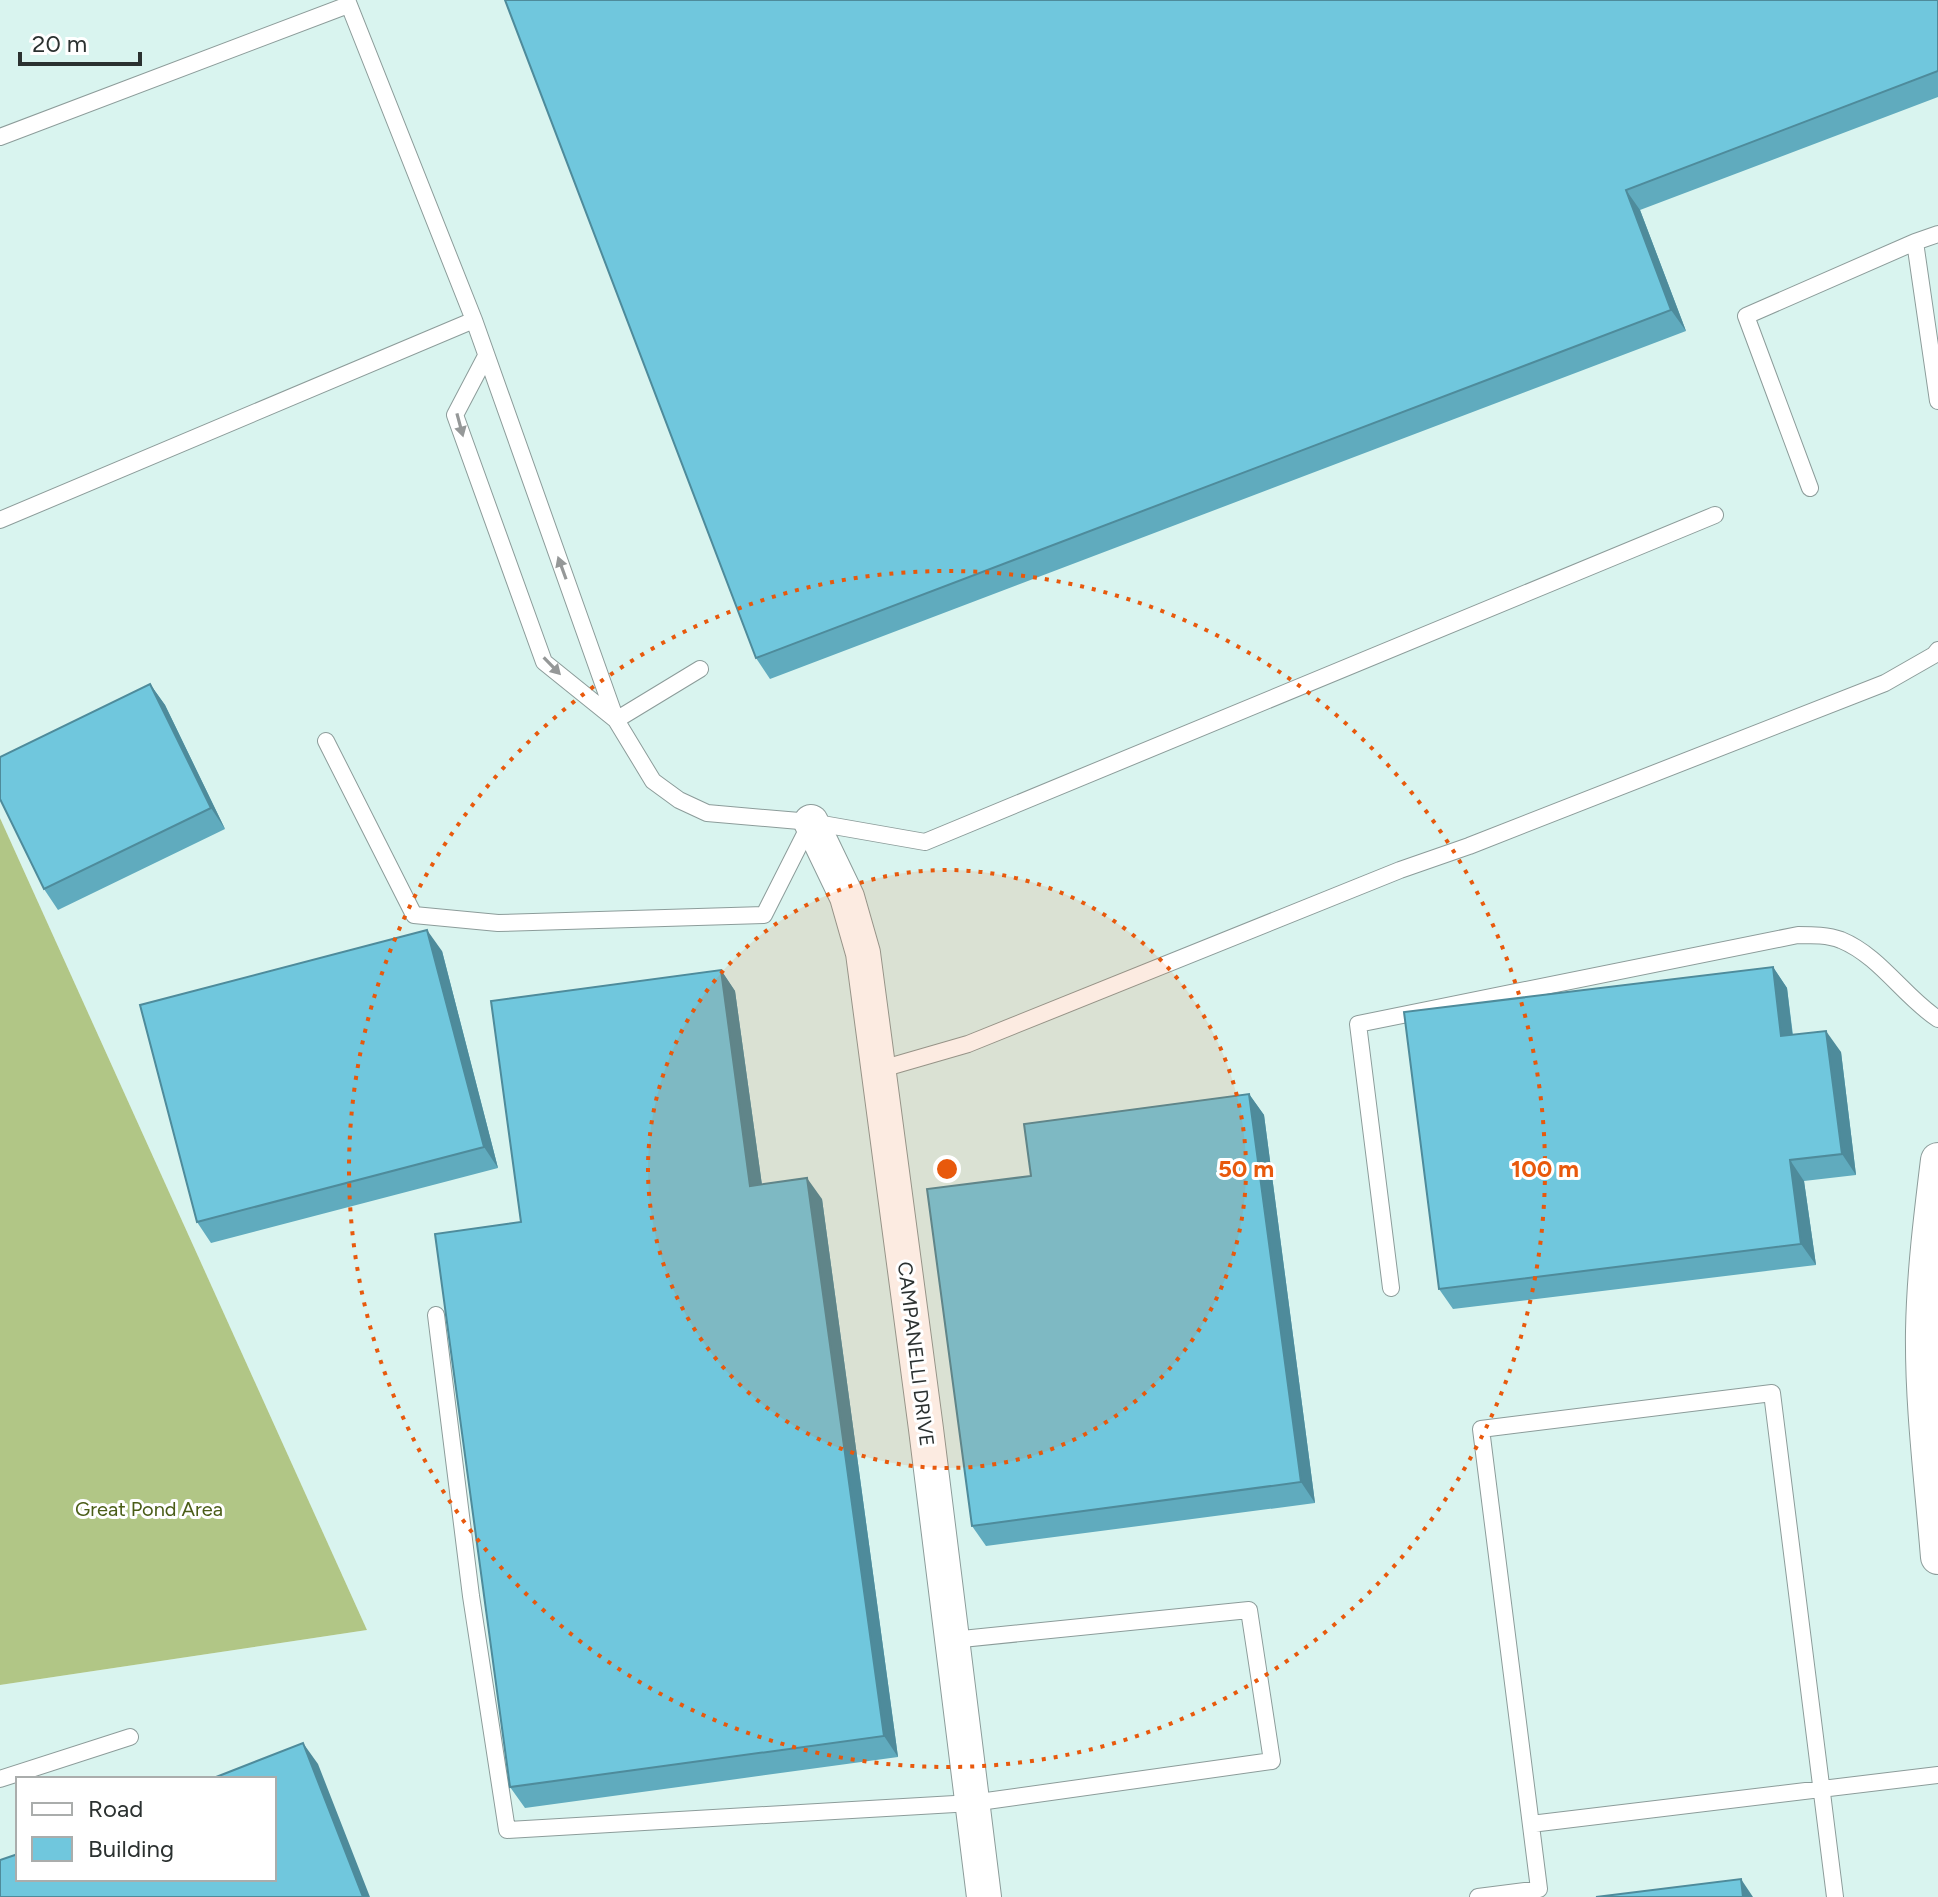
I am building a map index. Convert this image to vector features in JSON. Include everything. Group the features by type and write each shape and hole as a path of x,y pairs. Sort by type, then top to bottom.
{"street":[{"name":"CAMPANELLI DRIVE","path":"811,822 847,897 863,953 984,1897"},
{"path":"1938,1160 1934,1251 1924,1316 1923,1369 1935,1475 1938,1557"}],"lane":[{"path":"0,137 347,3 474,320 616,720 653,781 679,800 707,813 811,822 925,842 1715,515"},
{"path":"1810,488 1746,316 1938,234"},
{"path":"1915,242 1938,401"},
{"path":"0,520 474,320"},
{"path":"486,356 455,415 544,662 616,720"},
{"path":"878,1070 968,1044 1400,870 1469,846 1885,683 1938,650"},
{"path":"616,720 700,669"},
{"path":"326,741 414,915 498,923 764,915 811,822"},
{"path":"1391,1288 1358,1024 1798,935 1820,935 1841,940 1879,966 1938,1019"},
{"path":"436,1315 471,1596 507,1830 972,1803 1272,1761 1249,1610 952,1640"},
{"path":"1478,1897 1539,1889 1481,1429 1772,1393 1835,1897"},
{"path":"0,1779 130,1737"},
{"path":"1531,1824 1938,1775"}],"shaded area":[{"path":"0,0 1938,0 1938,1897 0,1897 0,1685 367,1630 0,818"}],"green space":[{"name":"Great Pond Area","path":"0,818 367,1630 0,1685"}],"building":[{"path":"505,0 1938,0 1938,71 1626,190 1671,310 756,658"},
{"path":"150,684 211,808 44,889 0,799 0,757"},
{"path":"427,930 484,1147 197,1222 140,1005"},
{"path":"1773,967 1781,1036 1826,1031 1842,1154 1790,1160 1801,1244 1439,1289 1404,1012"},
{"path":"721,970 750,1186 807,1178 884,1736 510,1787 435,1234 521,1222 491,1001"},
{"path":"1249,1094 1301,1482 972,1526 927,1189 1031,1176 1024,1124"},
{"path":"303,1743 363,1897 0,1897 0,1860 16,1855 16,1881 276,1881 276,1777 216,1777"},
{"path":"1741,1879 1743,1897 1596,1897"}]}
